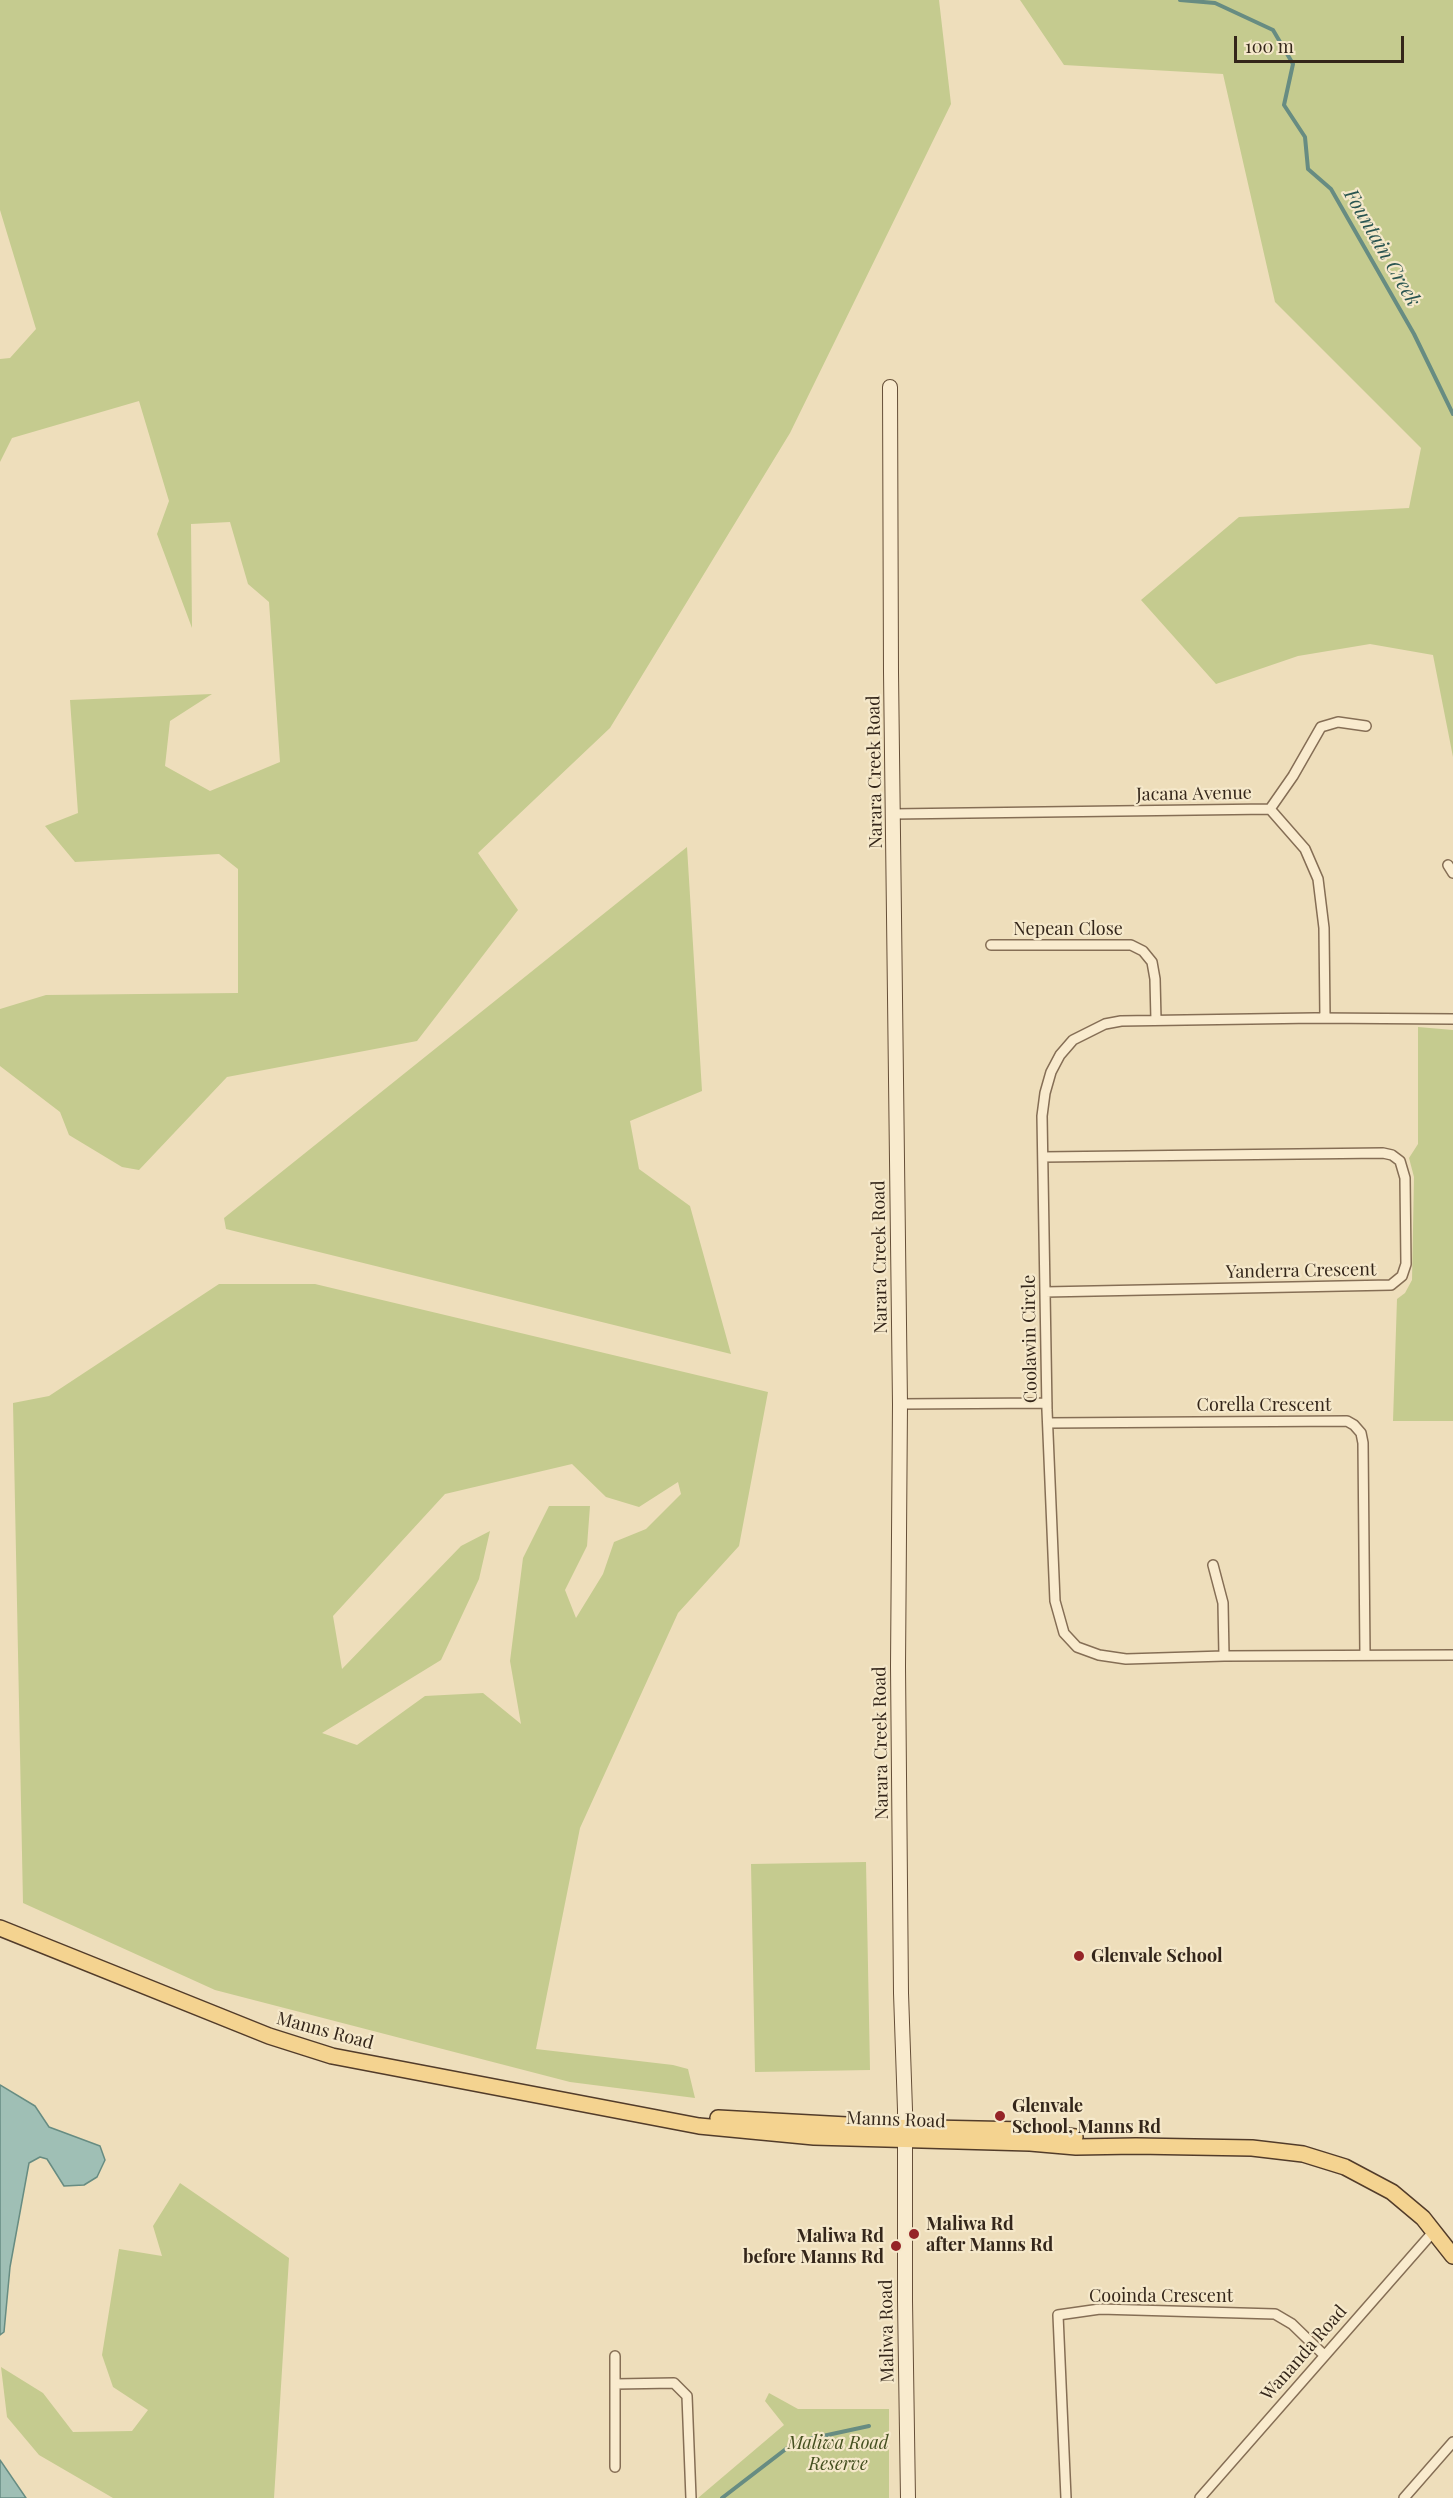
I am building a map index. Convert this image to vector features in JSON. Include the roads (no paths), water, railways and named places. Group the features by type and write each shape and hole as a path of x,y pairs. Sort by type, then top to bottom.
{"main road":[{"name":"Manns Road","path":"0,1928 269,2036 332,2056 655,2117 700,2116 905,2134 1025,2130 1136,2145 1272,2149 1317,2157 1377,2182 1415,2211 1453,2256"}],"street":[{"name":"Narara Creek Road","path":"890,387 900,1404 898,1676 901,1993 905,2134"},
{"path":"1270,809 1293,776 1321,727 1338,722 1366,726"},
{"name":"Jacana Avenue","path":"893,814 1270,809 1305,849 1318,879 1324,928 1325,1017"},
{"name":"Nepean Close","path":"991,945 1131,945 1143,951 1152,962 1155,979 1156,1020"},
{"name":"Coolawin Circle","path":"1453,1019 1325,1017 1121,1021 1105,1024 1073,1040 1060,1054 1051,1072 1042,1116 1047,1403 1055,1601 1064,1633 1077,1647 1126,1659 1224,1656 1453,1655"},
{"name":"Yanderra Crescent","path":"1043,1157 1383,1153 1392,1155 1400,1161 1405,1178 1406,1264 1402,1276 1391,1285 1045,1292"},
{"path":"900,1404 1047,1403"},
{"name":"Corella Crescent","path":"1048,1423 1347,1421 1354,1425 1361,1433 1363,1443 1365,1655"},
{"path":"1213,1565 1223,1603 1224,1656"},
{"name":"Maliwa Road","path":"905,2134 908,2498"},
{"name":"Wananda Road","path":"1200,2498 1434,2231"},
{"name":"Cooinda Crescent","path":"1066,2498 1058,2315 1100,2309 1275,2314 1292,2324 1324,2355"},
{"path":"615,2356 615,2467"},
{"path":"616,2384 674,2383 687,2396 691,2498"},
{"path":"1404,2498 1453,2442"}],"water":[{"path":"0,2085 35,2106 49,2127 100,2146 105,2160 97,2177 84,2185 64,2186 47,2159 40,2157 29,2163 10,2267 4,2332 0,2335"},
{"path":"0,2460 26,2498 0,2498"}],"waterway":[{"name":"Fountain Creek","path":"1180,0 1215,3 1273,30 1293,64 1284,105 1305,137 1308,169 1331,189 1414,334 1453,414"},
{"path":"722,2498 795,2442 869,2426"}],"place":[{"name":"Glenvale School","path":"1079,1956"},
{"name":"Glenvale School, Manns Rd","path":"1000,2116"},
{"name":"Maliwa Rd after Manns Rd","path":"914,2234"},
{"name":"Maliwa Rd before Manns Rd","path":"896,2246"}],"park label":[{"name":"Maliwa Road Reserve","path":"838,2453"}]}
